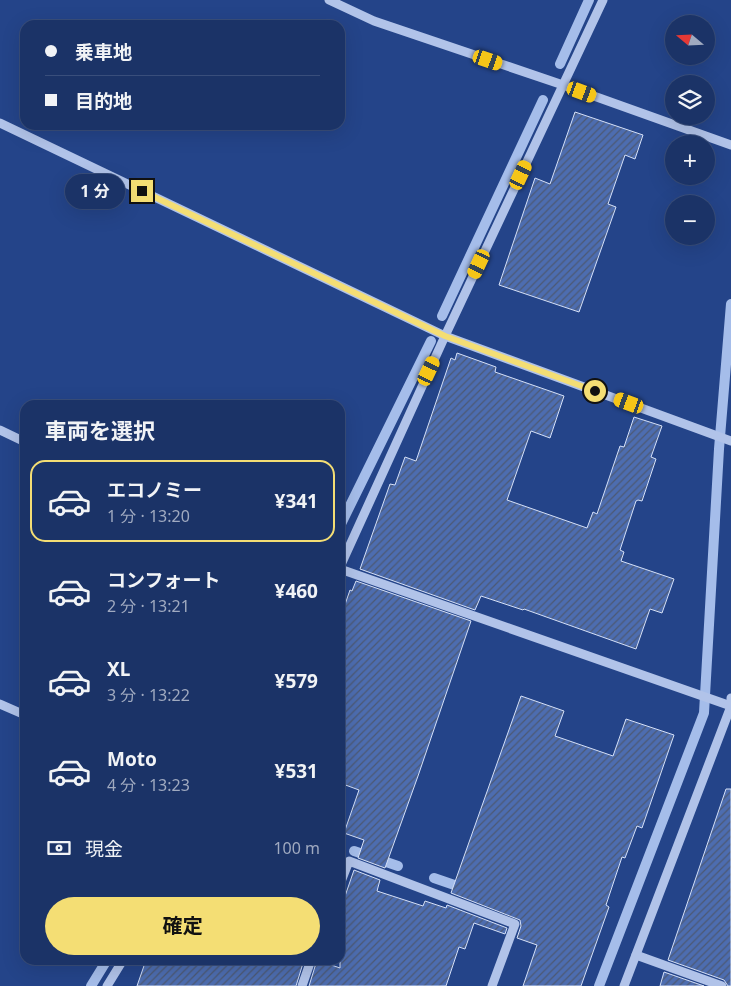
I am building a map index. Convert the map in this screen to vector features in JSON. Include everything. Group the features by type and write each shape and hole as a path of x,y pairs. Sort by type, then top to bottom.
{"street":[{"path":"328,0 374,22 563,85 731,145"},
{"path":"345,557 445,336 603,0"},
{"path":"0,123 445,336 731,441"},
{"path":"0,430 20,440"},
{"path":"345,570 731,706"},
{"path":"624,986 731,706 731,698"},
{"path":"0,704 20,713"},
{"path":"345,870 348,861 515,924 492,986"},
{"path":"636,955 722,986"},
{"path":"107,986 120,965"},
{"path":"302,986 310,965"}],"building":[{"path":"575,112 643,135 635,159 625,155 608,204 616,207 579,312 499,285 535,178 550,184"},
{"path":"457,353 496,367 495,372 564,396 550,438 531,431 507,500 587,528 593,512 597,514 620,446 624,447 634,417 662,426 651,457 656,459 642,501 636,501 620,550 624,552 621,561 674,579 662,613 650,609 636,649 524,609 481,596 475,610 360,569 390,484 395,485 405,457 416,461 451,358 455,360"},
{"path":"356,581 471,621 385,868 358,858 364,840 345,833 359,790 345,785 345,604 350,590 352,591"},
{"path":"521,696 564,711 555,736 613,756 626,719 674,735 642,828 637,826 625,858 622,857 606,905 609,907 581,986 523,986 537,945 517,938 521,926 520,920 451,893"},
{"path":"726,789 731,789 731,986 728,986 724,980 668,960"},
{"path":"354,870 380,880 377,891 423,906 425,901 446,908 447,905 507,928 505,934 474,923 465,949 459,947 446,986 309,986 315,965 331,965 340,968 340,965 345,965 345,896"},
{"path":"144,965 302,965 296,986 137,986"},
{"path":"664,972 704,986 660,986"}],"waterway":[{"path":"560,64 589,0"},
{"path":"442,316 543,100"},
{"path":"599,986 704,713 719,449 731,304"},
{"path":"345,516 431,341"},
{"path":"354,851 398,866"},
{"path":"434,878 466,889"},
{"path":"91,986 104,965"}],"route":[{"path":"142,191 445,336 595,391"}]}
